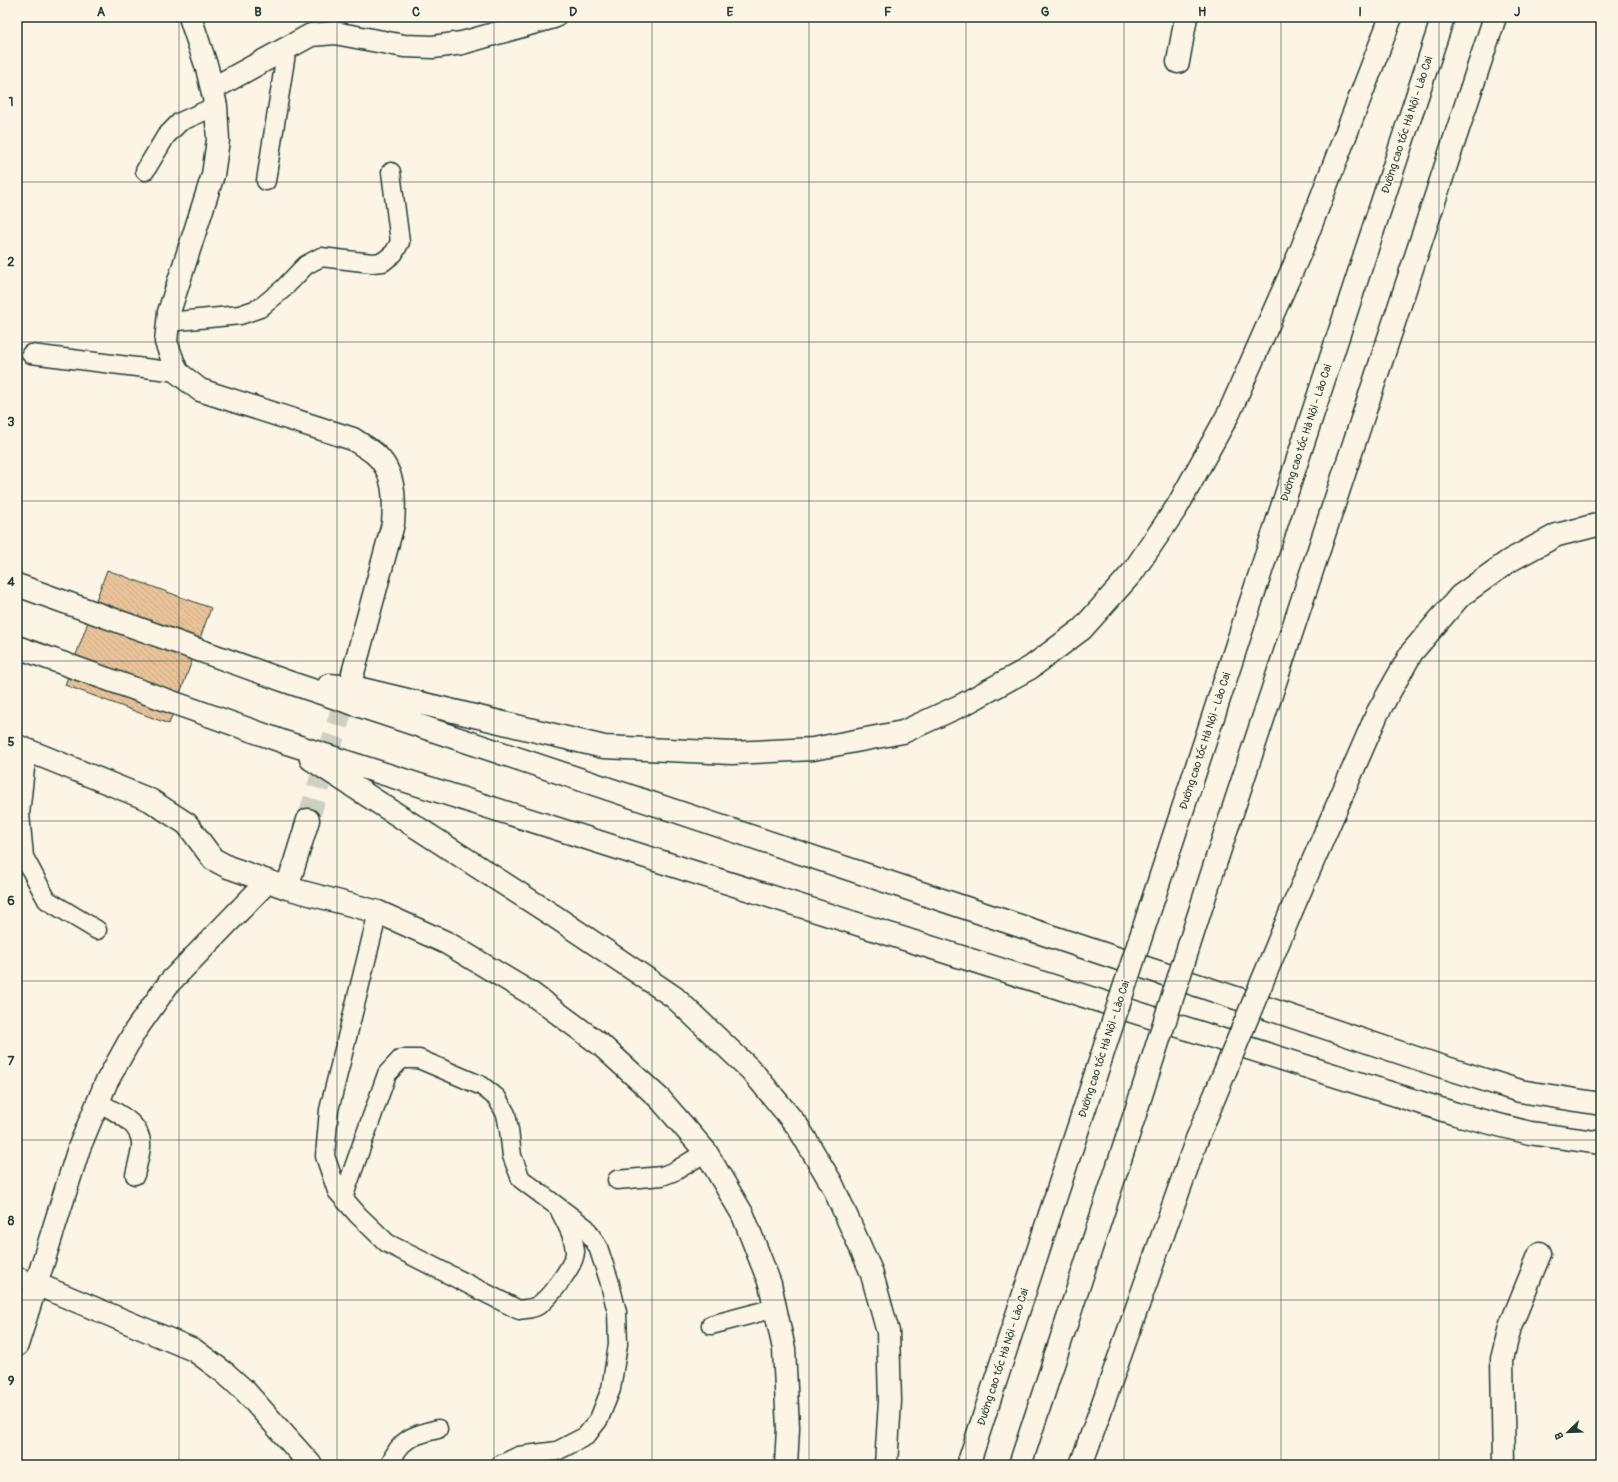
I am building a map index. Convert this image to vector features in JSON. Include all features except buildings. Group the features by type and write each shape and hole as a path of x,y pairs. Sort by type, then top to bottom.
{"main road":[{"path":"190,17 214,98 218,140 213,175 169,312 166,342 177,372 200,390 353,440 375,454 389,471 395,500 393,524 353,673"},
{"path":"214,98 287,47 311,35 335,33 404,46 433,47 462,43 554,17"},
{"path":"1178,62 1186,17"},
{"path":"288,682 353,687 604,747 732,753 813,749 903,732 964,704 1030,668 1082,629 1132,573 1177,507 1222,426 1302,248 1391,17"},
{"name":"Đường cao tốc Hà Nội - Lào Cai","path":"968,1465 1443,17"},
{"path":"1020,1465 1217,858 1495,17"},
{"path":"1081,1465 1197,1139 1293,907 1378,712 1412,652 1460,596 1509,561 1557,536 1601,524"},
{"path":"17,585 288,682 1434,1064 1520,1090 1601,1104"},
{"path":"17,647 286,744 1456,1114 1530,1133 1601,1143"},
{"path":"286,744 554,916 674,997 752,1071 798,1127 832,1184 870,1271 888,1332 890,1401 886,1465"},
{"path":"22,748 150,800 187,824 213,859 228,867 277,885 378,912 447,944 532,994 601,1045 654,1093 706,1152 743,1215 770,1284 784,1349 788,1428 786,1465"},
{"path":"17,1344 26,1280 106,1083 134,1031 169,983 277,885 308,820"},
{"path":"1504,1465 1502,1359 1510,1327 1540,1253"},
{"path":"26,1280 194,1350 225,1373 245,1391 311,1465"}],"lane":[{"path":"266,181 287,47"},
{"path":"145,170 166,136 180,122 214,98"},
{"path":"168,322 240,315 260,308 283,289 306,265 321,257 372,264 383,262 394,253 400,242 391,172"},
{"path":"31,354 177,372"},
{"path":"22,748 20,814 24,857 47,900 97,930"},
{"path":"378,912 329,1110 326,1156 337,1191 358,1215 387,1243 519,1310 536,1307 550,1295 564,1275 575,1254 573,1235 557,1207"},
{"path":"343,1198 386,1074 401,1059 419,1059 482,1086 497,1098 506,1114 512,1156 521,1179 586,1228 598,1247 609,1280 617,1312 618,1344 610,1389 598,1419 586,1436 557,1451 519,1456 500,1465"},
{"path":"98,1102 124,1117 138,1130 141,1146 135,1175"},
{"path":"616,1180 662,1176 675,1171 706,1152"},
{"path":"710,1325 775,1308"},
{"path":"390,1465 393,1456 405,1441 419,1434 438,1429"}],"tunnel":[{"path":"308,820 350,683"}]}
